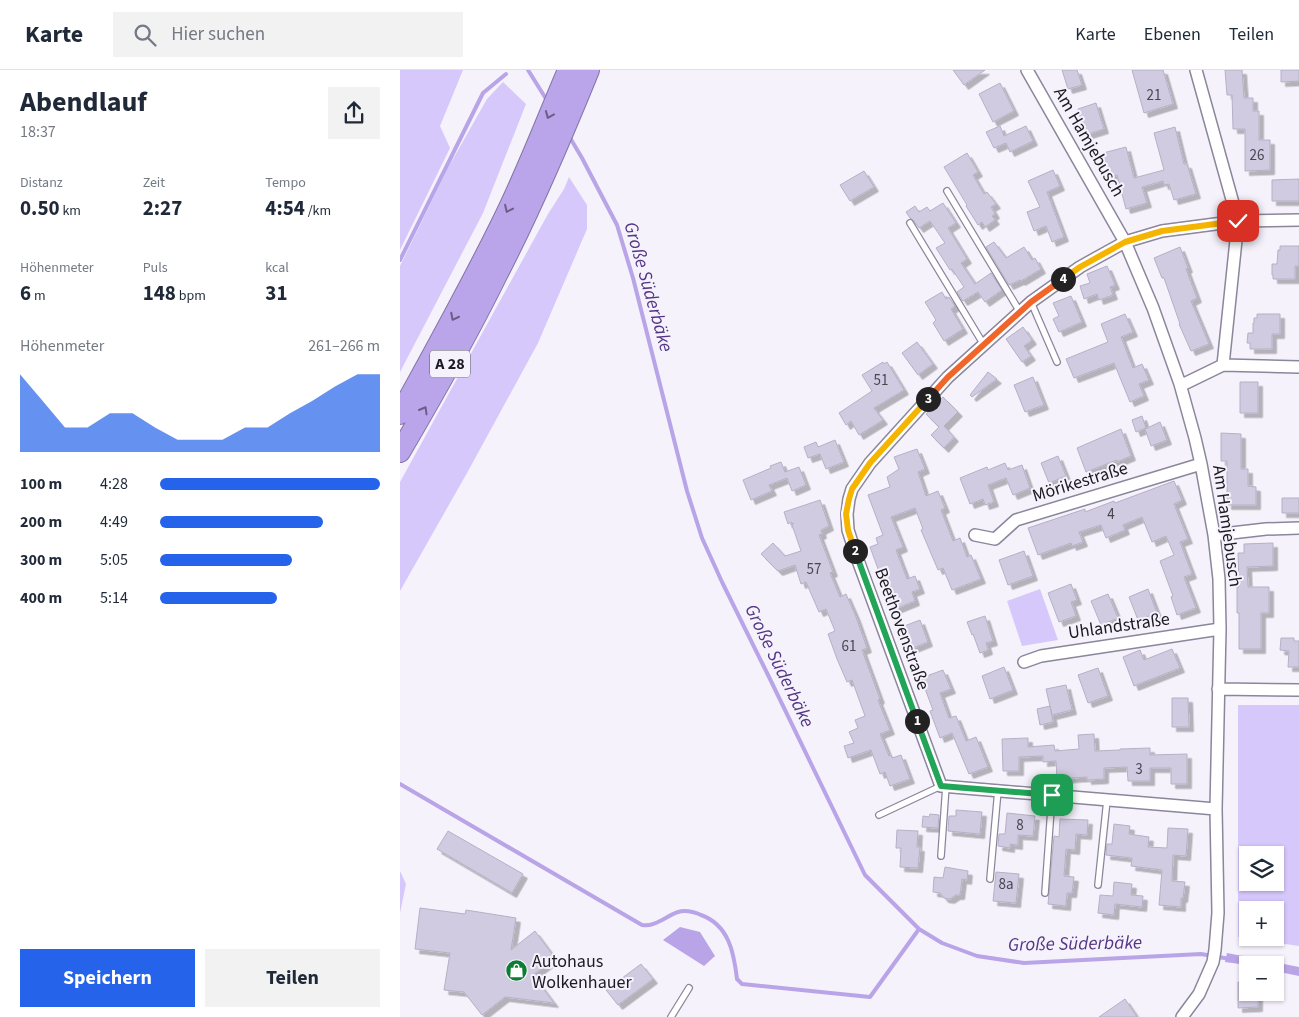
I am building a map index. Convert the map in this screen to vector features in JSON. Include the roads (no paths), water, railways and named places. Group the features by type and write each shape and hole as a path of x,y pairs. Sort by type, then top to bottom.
{"highway":[{"name":"A 28","path":"400,452 444,377 498,275 537,169 568,70"},
{"name":"A 28","path":"400,414 476,273 537,169 586,77"}],"street":[{"name":"Am Hamjebusch","path":"1027,70 1125,242 1158,321 1180,384 1201,464 1214,535 1219,579 1220,629 1216,809 1218,913 1213,962 1199,994 1182,1017"},
{"path":"1196,70 1238,221 1223,366"},
{"name":"Beethovenstraße","path":"943,786 848,530 846,514 852,489 870,463 948,377 1031,302 1080,267 1125,242 1162,231 1238,221 1299,220"},
{"path":"1180,384 1223,366 1299,367"},
{"name":"Mörikestraße","path":"975,535 995,539 1016,520 1201,464"},
{"path":"1214,535 1266,529 1299,528"},
{"name":"Uhlandstraße","path":"1024,662 1041,656 1220,629"},
{"path":"1218,689 1299,690"},
{"path":"943,786 1216,809"}],"lane":[{"path":"948,191 1020,312"},
{"path":"910,223 984,345"},
{"path":"1031,302 1057,362"},
{"path":"879,815 943,786 941,856"},
{"path":"990,879 998,790"},
{"path":"1045,893 1052,795"},
{"path":"1098,885 1107,800"},
{"path":"671,1017 689,988"}],"waterway":[{"name":"Große Süderbäke","path":"528,70 548,102"},
{"path":"400,260 483,93 506,74"},
{"name":"Große Süderbäke","path":"569,136 617,225 633,278 687,491 702,538 865,875 919,929 942,943 977,956 1024,963 1201,954 1230,959"},
{"path":"400,784 642,925 651,924 684,911 701,915 710,920 724,933 732,950 737,979 742,984 870,997 919,929"}],"place":[{"name":"Autohaus Wolkenhauer","path":"516,971"}]}
